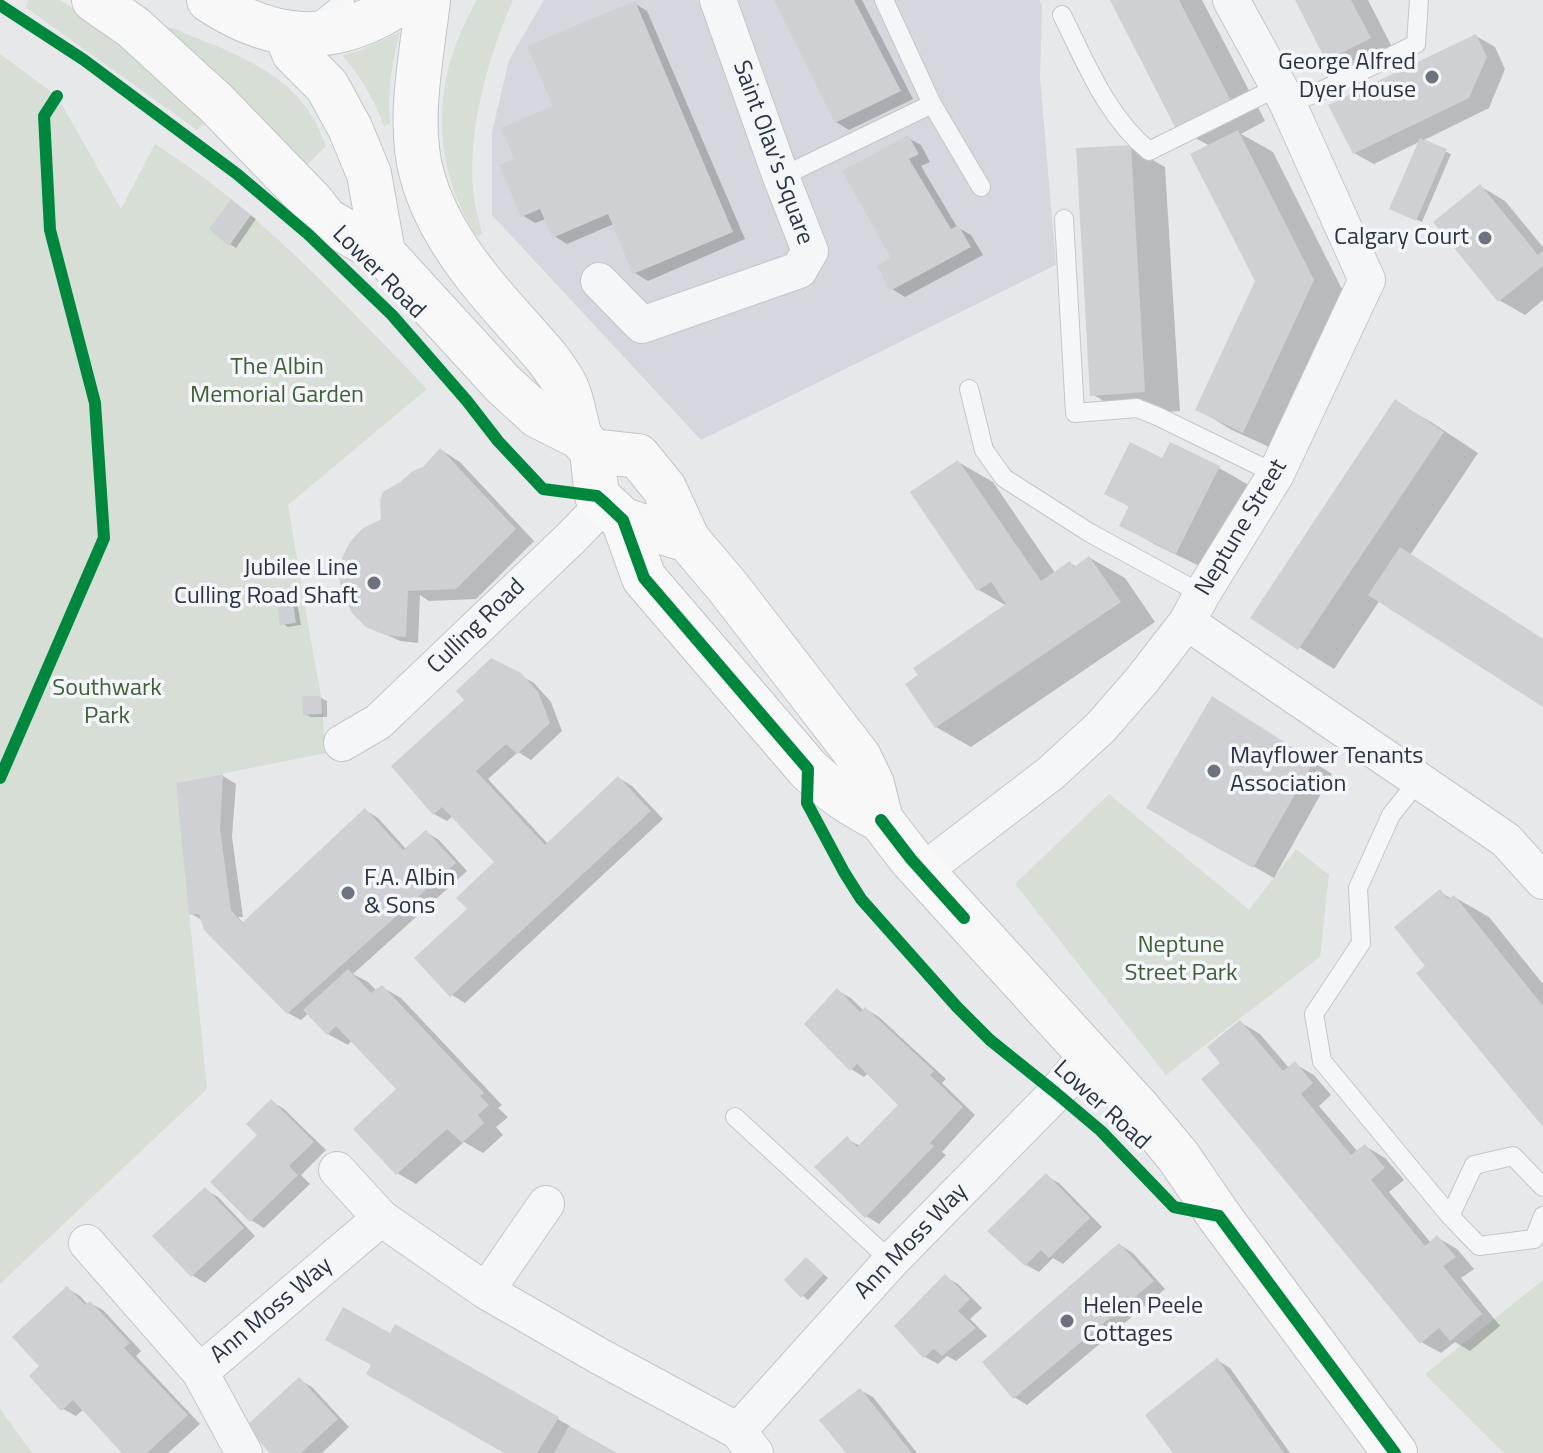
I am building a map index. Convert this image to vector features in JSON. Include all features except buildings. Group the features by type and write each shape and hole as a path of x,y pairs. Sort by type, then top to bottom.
{"main road":[{"path":"94,0 133,27 216,103 326,220 383,253"},
{"path":"209,0 232,16 258,27 295,34 333,32 360,25 386,13 404,0"},
{"path":"428,0 416,116 416,147 422,176 443,224 466,263 547,355 567,388 586,444 597,496 614,512 644,578 830,790 881,820"},
{"name":"Lower Road","path":"295,34 294,53 327,86 350,128 369,174 383,253 503,384 538,416 586,444 638,456 664,488 688,540 859,757 872,784 881,820 911,859 1178,1156 1395,1453"},
{"path":"614,512 688,540"}],"street":[{"name":"Saint Olav's Square","path":"599,281 642,325 799,270 810,251 718,0"},
{"name":"Neptune Street","path":"923,871 1051,773 1101,727 1142,680 1194,608 1276,474 1367,280 1282,94 1231,0"},
{"name":"Culling Road","path":"342,743 378,722 571,538 614,512"},
{"path":"1194,608 1418,781 1506,840 1543,881"},
{"name":"Ann Moss Way","path":"337,1170 381,1218 486,1291 746,1442 891,1261 1040,1111 1088,1054"},
{"path":"486,1291 546,1204"},
{"name":"Ann Moss Way","path":"200,1372 381,1218"},
{"name":"Ann Moss Way","path":"87,1243 200,1372 244,1453"}],"lane":[{"path":"295,34 345,0"},
{"path":"884,0 932,104 981,187"},
{"path":"1062,15 1101,93 1132,137 1149,151 1282,94 1315,94 1416,44 1419,0"},
{"path":"781,177 932,104"},
{"path":"1064,219 1075,413 1137,408 1276,474"},
{"path":"969,389 984,450 1004,478 1090,533 1194,608"},
{"path":"1418,781 1391,815 1358,888 1361,943 1314,1014 1322,1061 1450,1216 1479,1246 1534,1239 1543,1216"},
{"path":"735,1117 891,1261"},
{"path":"1450,1216 1474,1165 1513,1156 1543,1187"}],"shaded area":[{"path":"544,0 1039,0 1042,5 1040,78 1056,265 701,440 492,215 492,132 509,60"}],"green space":[{"path":"28,0 60,0 89,18 124,44 206,121 197,130 25,7"},
{"path":"477,0 513,0 487,74 475,127 472,179 482,234 476,236 450,177 442,118 451,59"},
{"path":"170,27 250,62 286,85 313,118 326,146 303,169 167,32"},
{"path":"400,32 391,78 390,124 384,126 366,89 342,55 359,51"},
{"name":"Southwark Park","path":"0,54 57,96 121,209 155,144 264,227 331,290 427,389 288,505 321,696 326,753 176,783 207,1089 0,1284"},
{"name":"Neptune Street Park","path":"1109,794 1249,910 1296,849 1329,875 1320,957 1166,1075 1015,884"},
{"path":"1543,1280 1543,1453 1504,1453 1425,1374"},
{"path":"0,1409 32,1453 0,1453"}],"cycle path":[{"path":"0,5 84,60 237,174 308,234 392,315 498,441 543,489 597,496 623,520 644,578 808,769 807,803 861,899 990,1040 1101,1131 1174,1207 1219,1216 1395,1453"},
{"path":"0,778 104,538 95,403 50,230 44,116 57,96"},
{"path":"881,820 964,918"}],"place":[{"name":"George Alfred Dyer House","path":"1432,77"},
{"name":"Calgary Court","path":"1485,238"},
{"name":"Jubilee Line Culling Road Shaft","path":"374,583"},
{"name":"Mayflower Tenants Association","path":"1214,771"},
{"name":"F.A. Albin & Sons","path":"348,893"},
{"name":"Helen Peele Cottages","path":"1067,1321"}],"park label":[{"name":"The Albin Memorial Garden","path":"277,382"}]}
